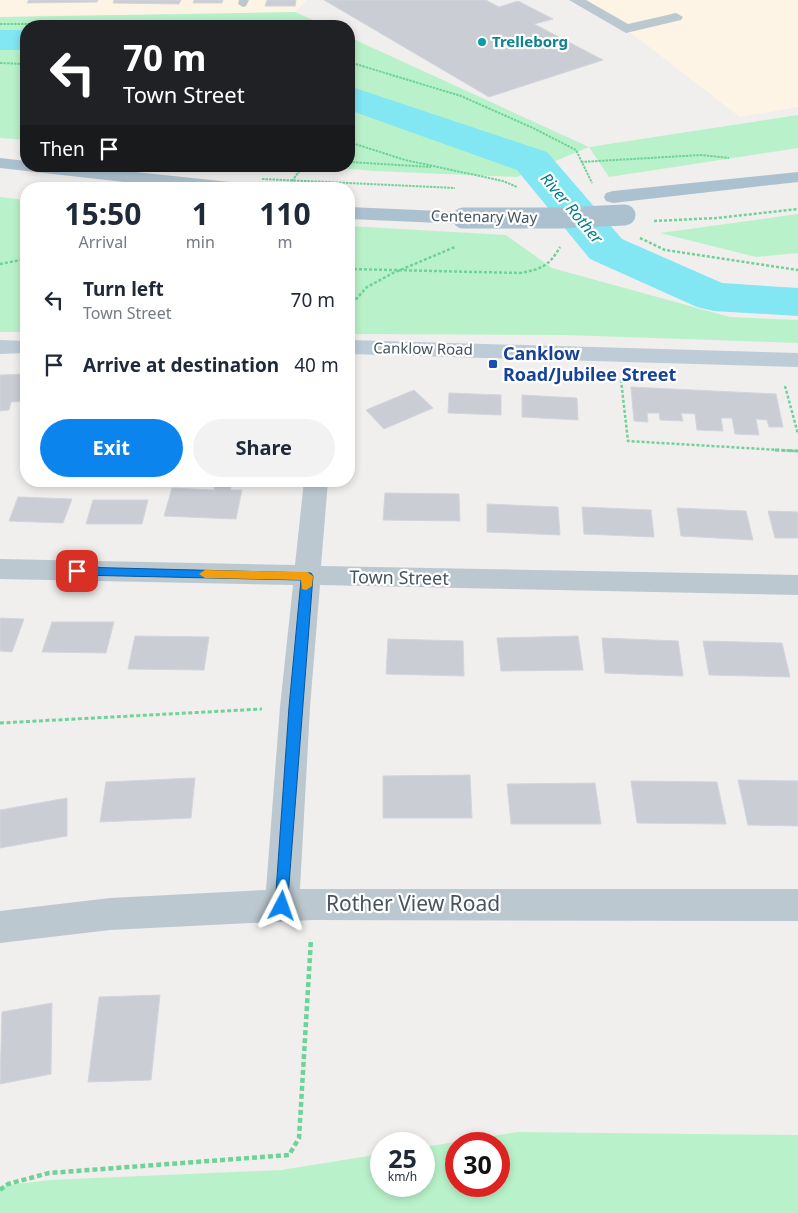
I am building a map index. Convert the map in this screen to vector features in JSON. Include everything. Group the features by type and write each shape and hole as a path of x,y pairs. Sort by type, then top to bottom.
{"main road":[{"path":"0,163 20,165"},
{"path":"83,172 175,182"},
{"path":"593,191 613,197 798,177"},
{"name":"Centenary Way","path":"355,196 460,202 560,218 625,214 649,217"},
{"name":"Centenary Way","path":"355,212 460,202"}],"street":[{"path":"576,0 626,29 676,17"},
{"path":"0,347 20,347"},
{"name":"Canklow Road","path":"355,347 788,360"},
{"path":"298,905 295,707 315,487"},
{"name":"Town Street","path":"0,569 798,585"},
{"name":"Rother View Road","path":"0,928 110,914 298,905 798,905"}],"path":[{"path":"0,24 20,24"},
{"path":"0,63 20,64"},
{"path":"355,64 461,96 576,150 593,191"},
{"path":"581,162 701,155 730,159"},
{"path":"355,162 445,167"},
{"path":"292,181 298,172"},
{"path":"257,179 307,182"},
{"path":"355,185 396,188 460,202"},
{"path":"649,217 717,218 798,209"},
{"path":"638,237 665,250 798,270"},
{"path":"355,300 367,287 436,254 461,245"},
{"path":"0,264 20,260"},
{"path":"619,354 628,441 798,451"},
{"path":"788,360 798,434"},
{"path":"0,723 295,707"},
{"path":"0,1190 8,1184 49,1173 289,1155 299,1138 298,905"}],"shaded area":[{"path":"0,0 307,0 295,12 0,17"},
{"path":"576,0 798,0 798,107 740,117 626,29"}],"green space":[{"path":"295,12 313,20 20,20 20,140 0,138 0,17"},
{"path":"355,40 589,147 517,177 355,169"},
{"path":"798,115 798,148 609,177 589,147"},
{"path":"0,197 20,199 20,332 0,332"},
{"path":"798,214 798,253 756,257 660,233"},
{"path":"355,226 506,235 552,268 730,317 798,320 798,343 565,335 355,334"},
{"path":"510,1133 798,1135 798,1213 0,1213 0,1186 50,1180 281,1170 370,1156 370,1197 435,1197 435,1145 445,1144 445,1197 510,1197"}],"building":[{"path":"29,0 98,0 97,2 27,3"},
{"path":"114,0 181,0 179,4 113,3"},
{"path":"194,0 223,0 222,3 193,3"},
{"path":"267,0 296,0 295,6 265,6"},
{"name":"Trelleborg","path":"324,0 486,0 499,7 518,1 553,19 534,24 603,60 489,97"},
{"path":"20,374 20,401 11,402 9,410 0,411 0,375"},
{"path":"631,387 776,394 783,427 769,427 767,420 756,419 759,435 735,434 732,418 721,418 723,431 697,430 695,414 681,413 683,421 660,420 659,413 647,413 648,422 634,421"},
{"path":"414,390 433,408 384,429 366,410"},
{"path":"449,393 501,395 501,415 448,413"},
{"path":"522,395 577,398 578,420 522,417"},
{"path":"214,487 231,487 230,490 242,490 236,519 164,516 172,488 214,490"},
{"path":"385,493 459,494 460,521 383,520"},
{"path":"18,497 72,499 63,523 9,521"},
{"path":"93,500 148,500 142,524 86,524"},
{"path":"487,504 558,507 560,535 487,532"},
{"path":"582,507 651,510 654,537 584,534"},
{"path":"677,508 746,511 753,540 681,536"},
{"path":"768,511 798,512 798,538 775,538"},
{"path":"0,618 24,619 12,652 0,651"},
{"path":"52,622 114,622 106,653 42,652"},
{"path":"135,636 209,637 204,670 128,669"},
{"path":"578,636 583,670 501,671 497,638"},
{"path":"602,638 678,641 683,676 605,673"},
{"path":"388,639 463,641 464,676 386,674"},
{"path":"703,641 782,643 790,677 709,675"},
{"path":"470,775 472,818 383,818 383,776"},
{"path":"195,778 191,818 100,822 106,782"},
{"path":"738,780 798,781 798,826 748,825"},
{"path":"631,781 717,782 726,824 637,823"},
{"path":"595,783 601,824 511,824 507,784"},
{"path":"67,798 67,836 0,848 0,810"},
{"path":"160,995 151,1080 88,1082 99,997"},
{"path":"52,1003 51,1074 0,1084 2,1012"}],"waterway":[{"name":"River Rother","path":"0,40 20,40"},
{"name":"River Rother","path":"355,99 532,161 606,249 714,297 798,302"}],"slow traffic":[{"path":"205,574 307,576 306,586"}],"place":[{"name":"Trelleborg","path":"482,42"},
{"name":"Canklow Road/Jubilee Street","path":"493,364"}],"route":[{"path":"77,571 307,576 295,707 282,906"}]}
